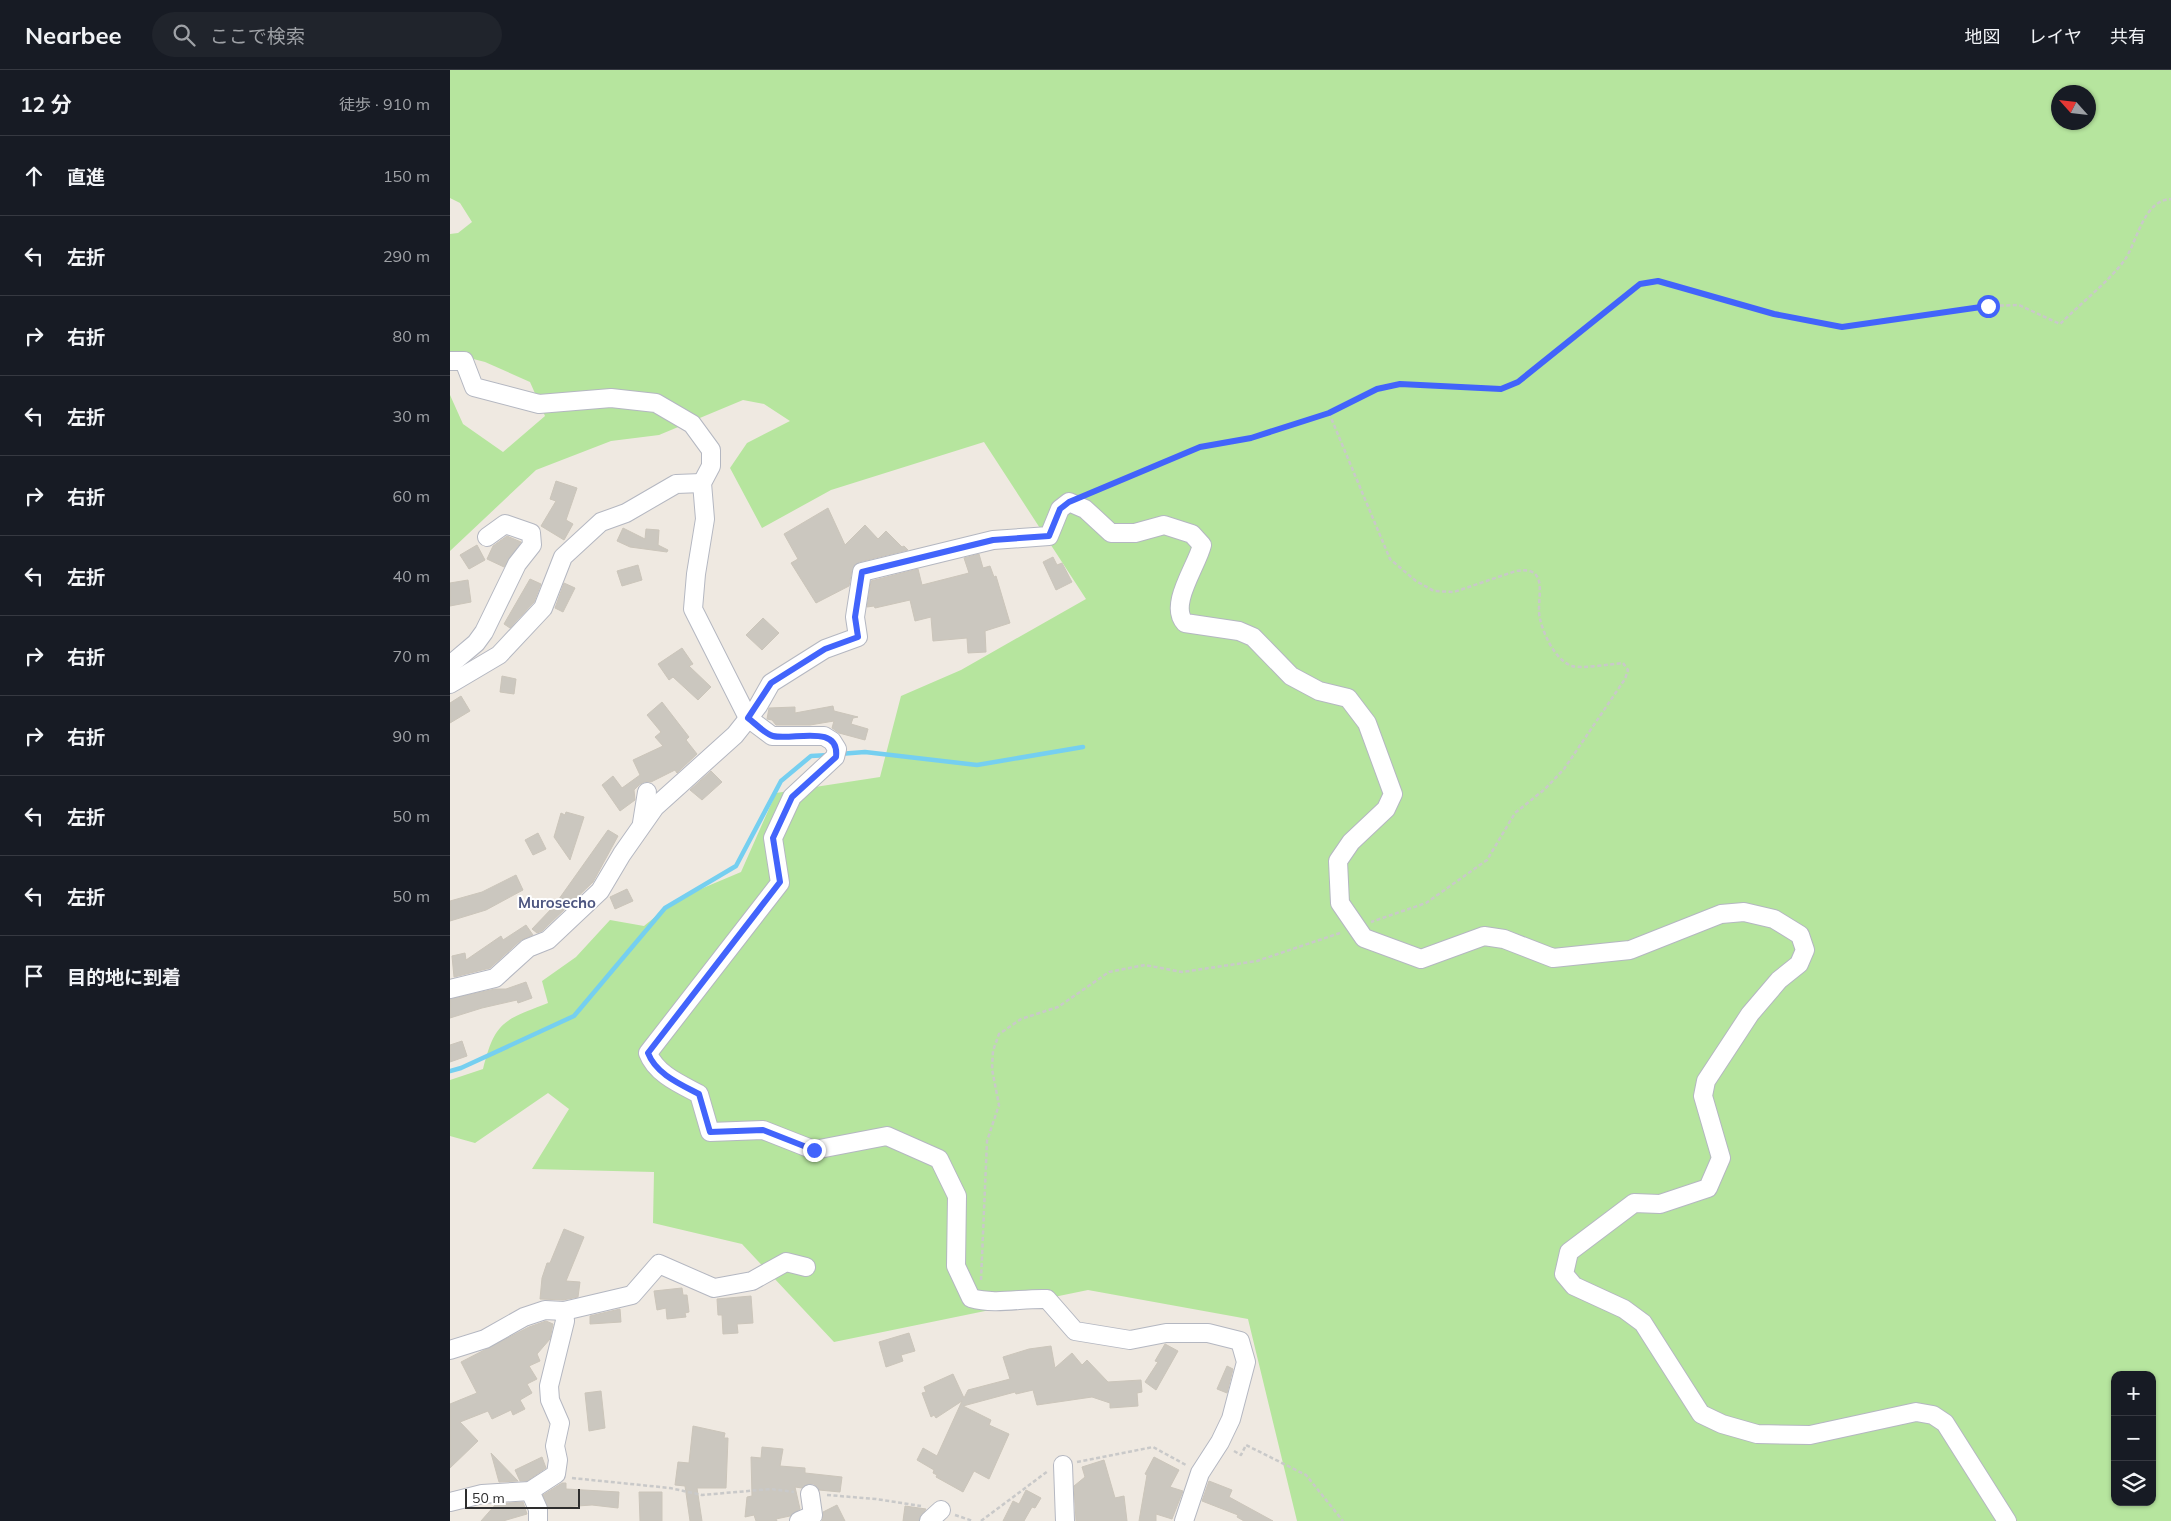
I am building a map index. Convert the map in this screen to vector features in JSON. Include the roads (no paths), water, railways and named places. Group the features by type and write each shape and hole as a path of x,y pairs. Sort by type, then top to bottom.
{"street":[{"path":"450,361 464,361 474,387 539,404 611,398 656,403 692,424 711,450 712,466 702,483 705,519 696,574 693,609 748,718 772,736 824,736 832,742 836,749 836,757 792,797 773,838 780,882 648,1053 652,1063 674,1080 699,1094 710,1132 763,1130 814,1150 887,1136 939,1159 956,1196 956,1266 971,1298 988,1303 1023,1298 1047,1299 1075,1332 1130,1340 1166,1333 1208,1333 1240,1341 1246,1362 1231,1419 1220,1442 1200,1473 1184,1521"},
{"path":"450,684 500,656 543,608 563,556 601,522 626,513 676,484 702,483"},
{"path":"450,989 495,978 528,948 548,940 600,891 622,854 655,807 735,735 771,683 825,649 858,637 855,617 862,572 993,540 1049,536 1060,509 1069,502 1084,509 1111,533 1135,533 1164,525 1192,534 1202,545 1184,588 1178,611 1181,619 1185,623 1239,631 1253,637 1291,676 1319,691 1348,698 1367,723 1393,794 1386,809 1351,842 1338,861 1340,904 1364,938 1421,959 1484,936 1504,939 1553,958 1630,950 1721,914 1744,912 1774,919 1800,935 1805,950 1799,964 1779,980 1750,1014 1706,1080 1703,1096 1721,1158 1708,1188 1660,1204 1634,1203 1569,1252 1564,1274 1574,1286 1624,1309 1643,1323 1701,1414 1722,1424 1756,1434 1810,1436 1916,1412 1933,1415 1945,1424 2007,1521"},
{"path":"450,665 476,643 484,632 517,564 532,545 531,533 505,524 487,537"},
{"path":"641,829 647,792"},
{"path":"450,1350 485,1339 524,1317 545,1310 564,1312 632,1295 659,1264 714,1288 752,1281 786,1262 806,1267"},
{"path":"450,1502 482,1494 530,1491 556,1474 558,1460 555,1446 560,1423 550,1400 549,1386 566,1321 564,1312"},
{"path":"1063,1465 1065,1521"},
{"path":"530,1491 538,1509 538,1521"},
{"path":"799,1521 813,1515 810,1494"}],"waterway":[{"path":"839,754 865,752 977,765 1083,747"},
{"path":"450,1071 461,1068 574,1016 665,908 736,866 781,781 811,756 829,755"}],"district":[{"name":"Murosecho","path":"557,902"}]}
